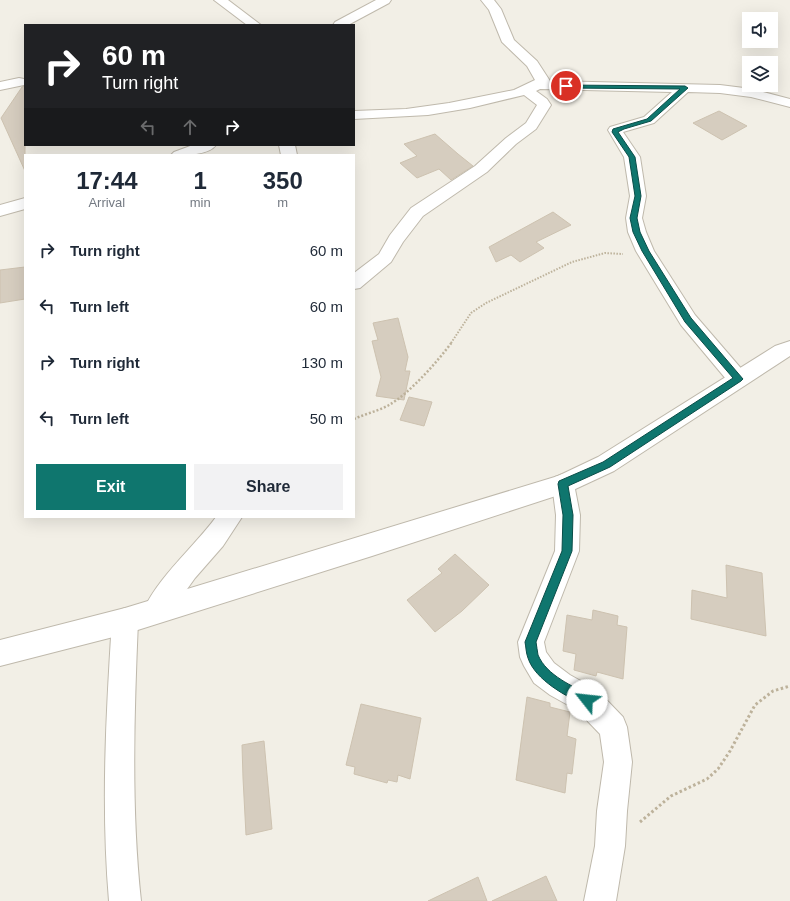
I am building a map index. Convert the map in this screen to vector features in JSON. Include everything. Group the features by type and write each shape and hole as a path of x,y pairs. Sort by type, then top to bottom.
{"street":[{"path":"220,0 254,24"},
{"path":"342,24 386,0"},
{"path":"355,115 370,112 404,113 458,106 518,93 543,81 540,74 508,42 495,9 487,0"},
{"path":"0,86 18,82"},
{"path":"532,87 685,88 752,93 790,103"},
{"path":"355,282 385,258 396,239 417,212 481,169 511,141 531,126 544,105 532,87"},
{"path":"685,88 649,120 615,130 617,137 632,157 638,196 634,218 637,232 649,257 688,320 738,379"},
{"path":"182,154 205,146"},
{"path":"0,211 24,203"},
{"path":"0,654 126,621 563,484 606,464 782,351 790,348"},
{"path":"563,484 568,515 567,551 531,642 533,657 544,674 587,700 613,727 618,762 612,811 610,846 600,901"},
{"path":"156,611 186,570 215,538 229,518"},
{"path":"125,901 120,839 120,755 121,693 126,621"}],"path":[{"path":"355,419 389,405 406,393 448,347 472,313 486,303 572,262 605,253 649,257"},
{"path":"610,846 672,796 707,779 718,769 730,751 755,705 773,691 790,686"}],"building":[{"path":"24,86 24,169 1,118 22,87"},
{"path":"719,111 747,126 722,140 693,123"},
{"path":"435,134 473,166 451,180 439,169 417,178 400,163 417,156 404,144"},
{"path":"553,212 571,225 536,242 544,248 520,262 511,255 496,262 489,247"},
{"path":"24,267 24,299 0,303 0,270"},
{"path":"398,318 408,357 405,371 410,371 404,400 376,396 381,377 372,341 378,340 373,323"},
{"path":"409,397 432,402 424,426 400,420"},
{"path":"455,554 489,585 462,611 435,632 407,600 442,573 438,569"},
{"path":"726,565 762,573 766,636 691,619 692,590 727,598"},
{"path":"593,610 618,616 617,625 627,627 623,679 597,672 596,676 574,670 576,654 563,651 567,615 592,620"},
{"path":"527,697 550,703 550,707 570,712 567,736 576,739 572,774 567,773 565,793 516,780"},
{"path":"361,704 421,718 410,779 398,775 397,782 388,780 387,783 354,774 355,767 346,765"},
{"path":"264,741 272,829 246,835 242,745"},
{"path":"546,876 557,901 492,901"},
{"path":"478,877 487,901 428,901"}],"route":[{"path":"566,86 685,88 649,120 622,127 615,130 615,132 632,157 638,196 634,218 637,232 645,251 688,320 738,379 606,464 563,484 568,515 567,551 531,642 533,657 544,674 587,700"}]}
